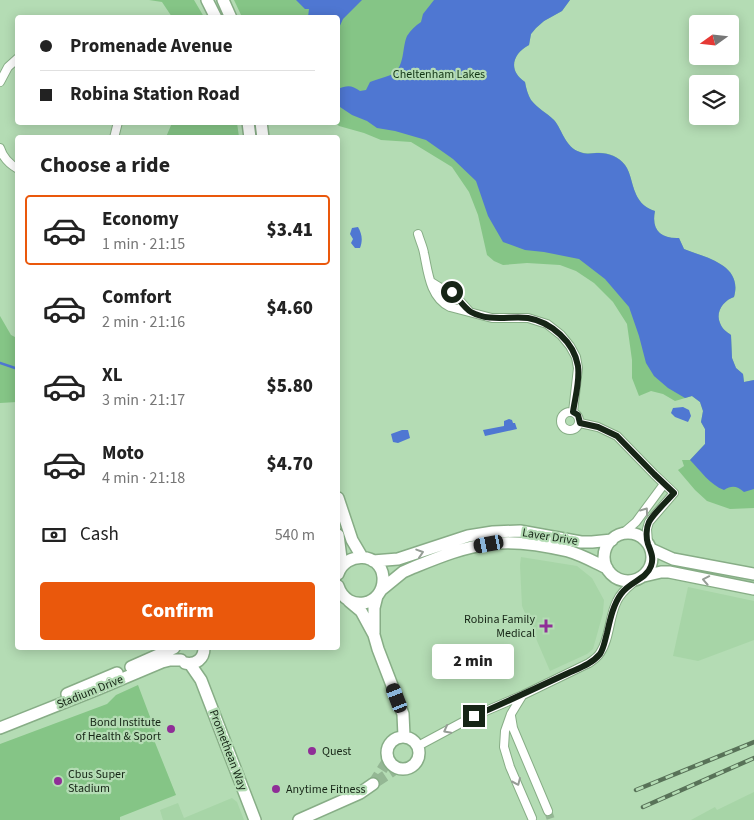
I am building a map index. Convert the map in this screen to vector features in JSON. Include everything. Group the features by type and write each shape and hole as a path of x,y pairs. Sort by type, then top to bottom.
{"main road":[{"path":"207,0 214,15"},
{"path":"223,0 230,15"},
{"path":"340,504 352,540 367,559 377,565 383,576 374,608 374,635"},
{"name":"Laver Drive","path":"340,570 347,561 354,558 398,559 468,536 493,532 520,532 580,542 592,542 617,537"},
{"path":"754,574 673,559 649,546 639,536 634,534 617,537 607,546 605,553 607,568 611,574 623,581 661,572 669,572 754,589"},
{"name":"Laver Drive","path":"379,593 403,572 412,568 463,550 506,542 522,543 569,552 607,568"},
{"path":"639,578 649,570 652,564 649,546"},
{"path":"344,600 364,603 371,601 379,593"},
{"path":"344,600 361,611 374,635 403,714 398,738 388,746 386,753 392,765 404,770 413,766 420,752 412,739 398,738"},
{"name":"Stadium Drive","path":"0,720 169,650"},
{"path":"175,650 177,657 198,655"},
{"name":"Promethean Way","path":"198,655 201,680 255,820"},
{"name":"Stadium Drive","path":"0,728 162,662 198,655"},
{"path":"299,820 360,792 373,784"}],"street":[{"path":"0,82 8,67 15,61"},
{"path":"0,148 8,162 15,167"},
{"path":"418,234 433,288 444,304 492,318 528,318 548,324 561,335 576,357 578,368 573,412"},
{"path":"431,282 452,292 469,311"},
{"path":"573,412 578,415 580,423 572,431 566,430 562,426 561,420 564,414 573,412"},
{"path":"580,423 598,427 617,436 674,493 649,522 647,529 649,546"},
{"path":"617,537 636,522 664,484"},
{"path":"418,746 474,716 589,663 599,655 604,645 616,603 625,589 639,578"},
{"path":"523,695 511,714 505,731 504,746 510,767 532,818"},
{"path":"511,714 518,739 548,811"}],"shaded area":[{"path":"521,557 577,566 592,578 604,600 603,613 593,649 587,654 550,671 522,606"},
{"path":"688,587 754,601 754,640 698,661 673,656"},
{"path":"754,792 754,820 691,820 715,807 717,810"},
{"path":"232,798 237,802 244,820 163,820 160,810 178,803 184,818"}],"green space":[{"path":"149,0 194,0 203,15 171,15 162,2"},
{"name":"Cheltenham Lakes","path":"234,0 570,0 562,11 544,21 531,34 529,45 519,53 514,63 514,68 516,73 525,82 531,100 554,120 575,150 584,153 608,154 616,157 625,165 638,199 645,206 655,211 656,228 662,235 679,238 684,249 721,264 733,277 735,286 734,297 721,307 719,319 722,327 731,335 732,358 736,368 743,374 744,382 754,380 754,508 730,509 707,501 678,470 684,466 682,460 690,460 705,444 705,429 701,422 703,411 700,402 692,396 675,401 663,394 651,391 639,396 632,378 632,360 627,324 613,302 594,283 576,271 560,265 527,263 503,265 494,261 487,255 478,215 469,192 452,167 411,142 381,140 338,125 340,125 340,15 241,15"},
{"path":"171,125 237,125 239,135 167,135"},
{"path":"0,316 11,335 15,337 15,402 0,403"},
{"name":"Cbus Super Stadium","path":"138,685 158,738 154,740 176,795 120,817 120,820 0,820 0,744 107,704 116,695"}],"water":[{"path":"296,0 362,0 343,19 340,26 340,15 308,15 309,9 305,9"},
{"name":"Cheltenham Lakes","path":"434,0 570,0 562,11 544,21 531,34 529,45 519,53 514,63 514,68 516,73 525,82 531,100 554,120 575,150 585,153 610,155 623,162 628,170 638,199 645,206 655,211 656,228 662,235 679,238 684,249 721,264 733,277 735,286 734,297 721,307 719,319 722,327 731,335 732,358 736,368 743,374 744,382 754,380 754,489 744,492 737,487 730,487 724,490 719,488 690,460 705,444 705,429 701,422 703,411 700,402 692,396 685,398 668,388 654,376 646,363 629,307 605,279 579,259 525,250 503,242 488,216 476,181 453,159 426,140 377,128 340,107 340,88 349,86 360,91 366,90 370,82 397,71 400,66 405,40 413,28 421,22 423,14"},
{"path":"358,227 362,242 360,248 355,248 351,243 353,239 350,234 352,228"},
{"path":"683,407 689,410 691,416 688,422 675,417 671,413 673,408"},
{"path":"509,419 515,423 517,429 485,436 483,430 504,426 504,421"},
{"path":"408,430 410,438 398,443 393,442 391,434"}],"waterway":[{"path":"0,363 15,368"}],"tunnel":[{"path":"373,784 388,760"},
{"path":"376,782 397,768"},
{"path":"548,811 551,820"}],"railway":[{"path":"636,790 754,742"},
{"path":"643,807 754,758"}],"place":[{"name":"Robina Family Medical","path":"546,626"},
{"name":"Bond Institute of Health & Sport","path":"171,729"},
{"name":"Quest","path":"312,751"},
{"name":"Cbus Super Stadium","path":"58,781"},
{"name":"Anytime Fitness","path":"276,789"}],"route":[{"path":"452,292 469,311 479,315 492,318 528,318 548,324 561,335 576,357 578,368 577,388 573,412 578,415 580,423 598,427 617,436 674,493 649,522 647,529 652,564 644,576 621,593 599,655 589,663 474,716"}]}
